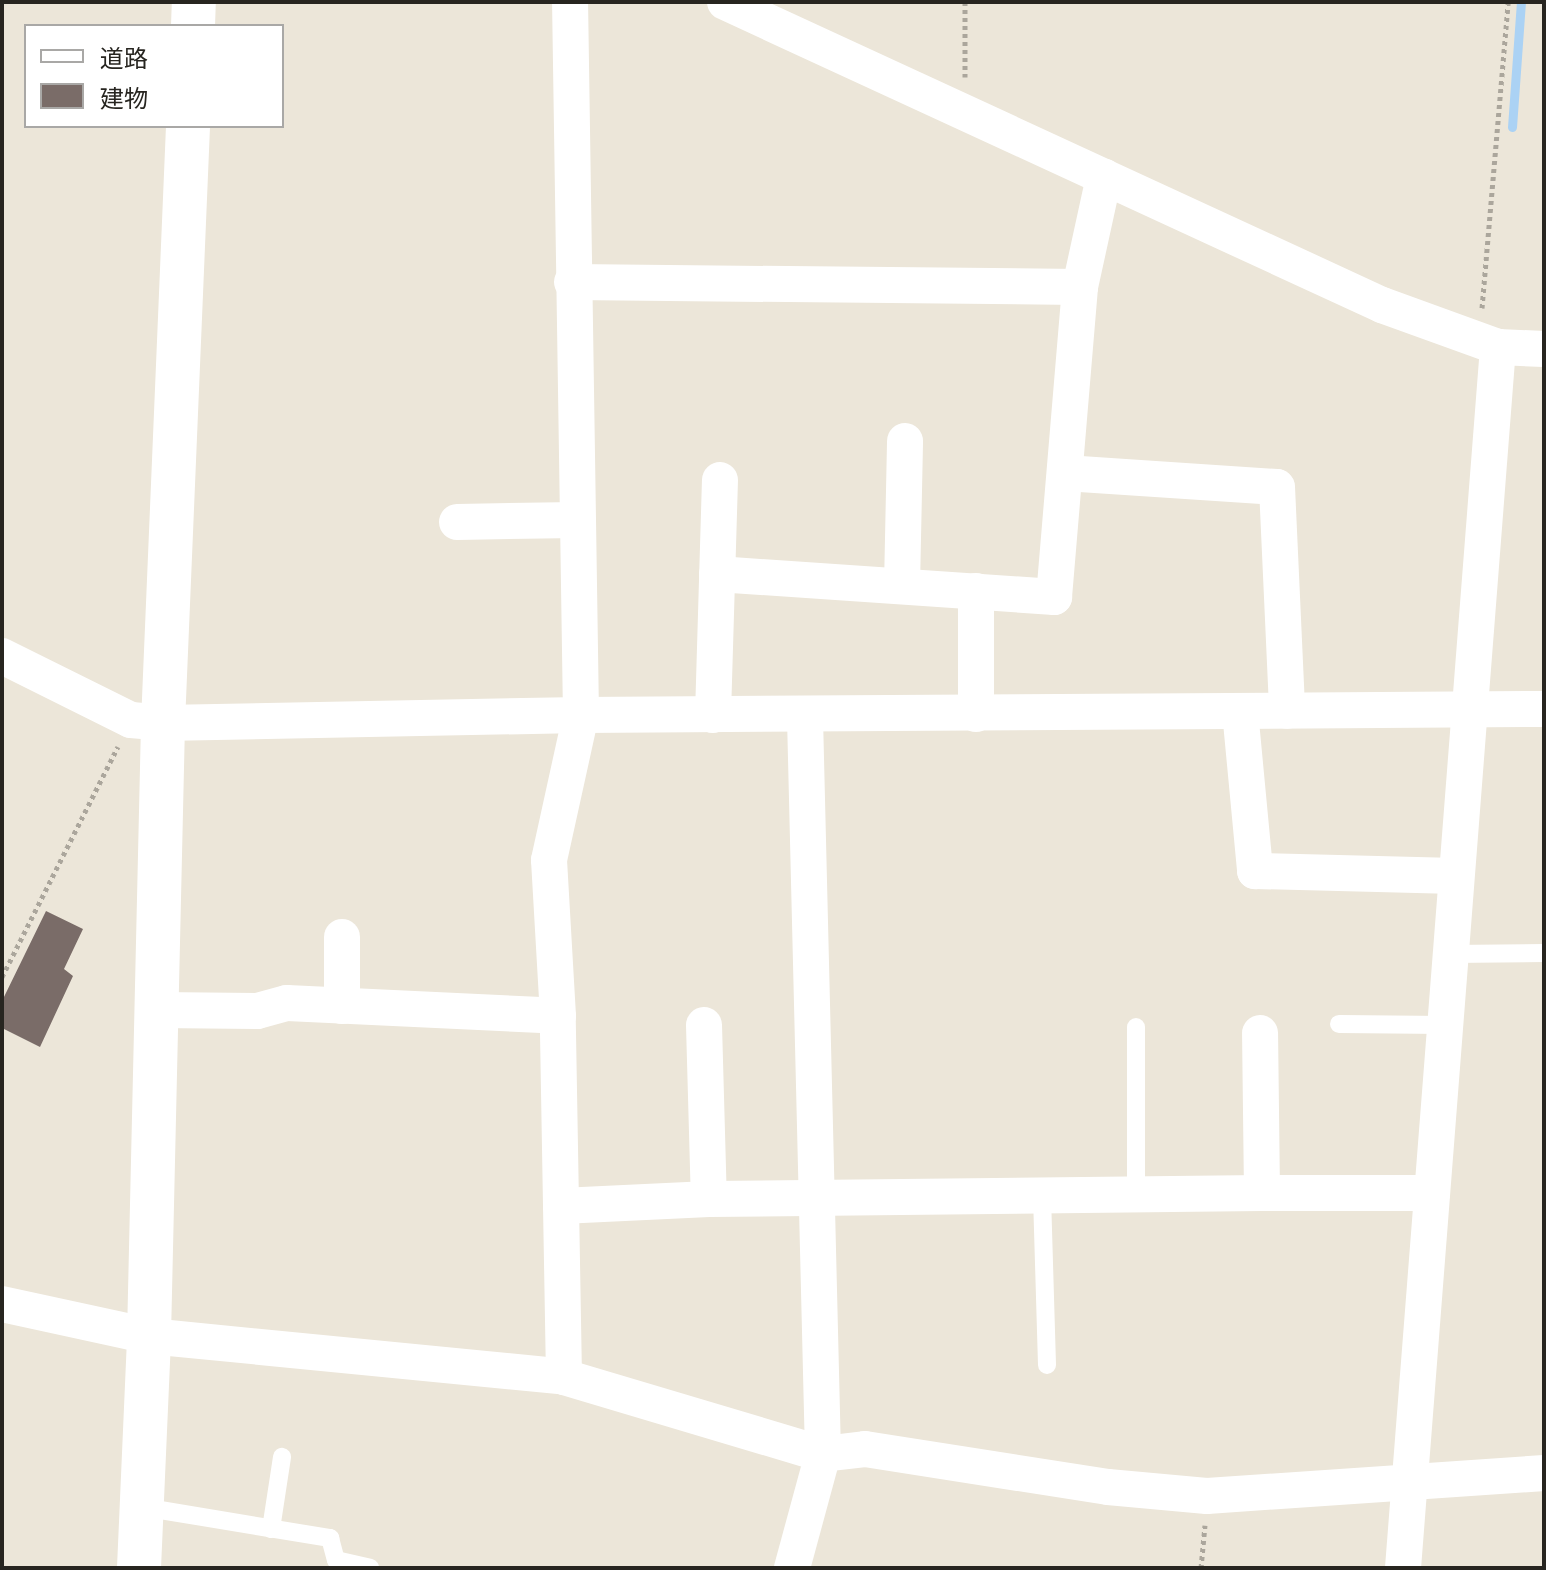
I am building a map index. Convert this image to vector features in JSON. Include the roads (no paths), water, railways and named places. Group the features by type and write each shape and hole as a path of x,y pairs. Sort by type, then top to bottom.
{"street":[{"path":"193,24 194,2"},
{"path":"564,1377 558,1016 549,860 581,715 570,2"},
{"path":"725,2 1382,305 1488,344 1544,349"},
{"path":"139,1568 149,1336 157,1010 147,721 188,128"},
{"path":"717,574 1054,597 1080,287 1104,177"},
{"path":"572,282 1080,287"},
{"path":"1403,1568 1469,709 1488,344"},
{"path":"902,586 905,441"},
{"path":"1065,473 1277,487 1287,711"},
{"path":"713,715 720,480"},
{"path":"457,522 577,520"},
{"path":"976,591 976,714"},
{"path":"2,656 147,721 1544,709"},
{"path":"1240,711 1255,871 1456,876"},
{"path":"792,1568 823,1454 805,715"},
{"path":"342,937 342,1006"},
{"path":"157,1010 257,1011 287,1003 558,1016"},
{"path":"704,1025 709,1199"},
{"path":"1260,1033 1262,1193"},
{"path":"561,1206 709,1199 1432,1193"},
{"path":"2,1304 149,1336 564,1377 823,1454 865,1449 1108,1487 1207,1496 1544,1473"}],"lane":[{"path":"1450,954 1544,953"},
{"path":"1339,1024 1445,1025"},
{"path":"1136,1027 1136,1195"},
{"path":"1042,1196 1047,1365"},
{"path":"271,1529 282,1457"},
{"path":"142,1507 330,1538 336,1560 370,1568"}],"waterway":[{"path":"1512,127 1521,2"}]}
